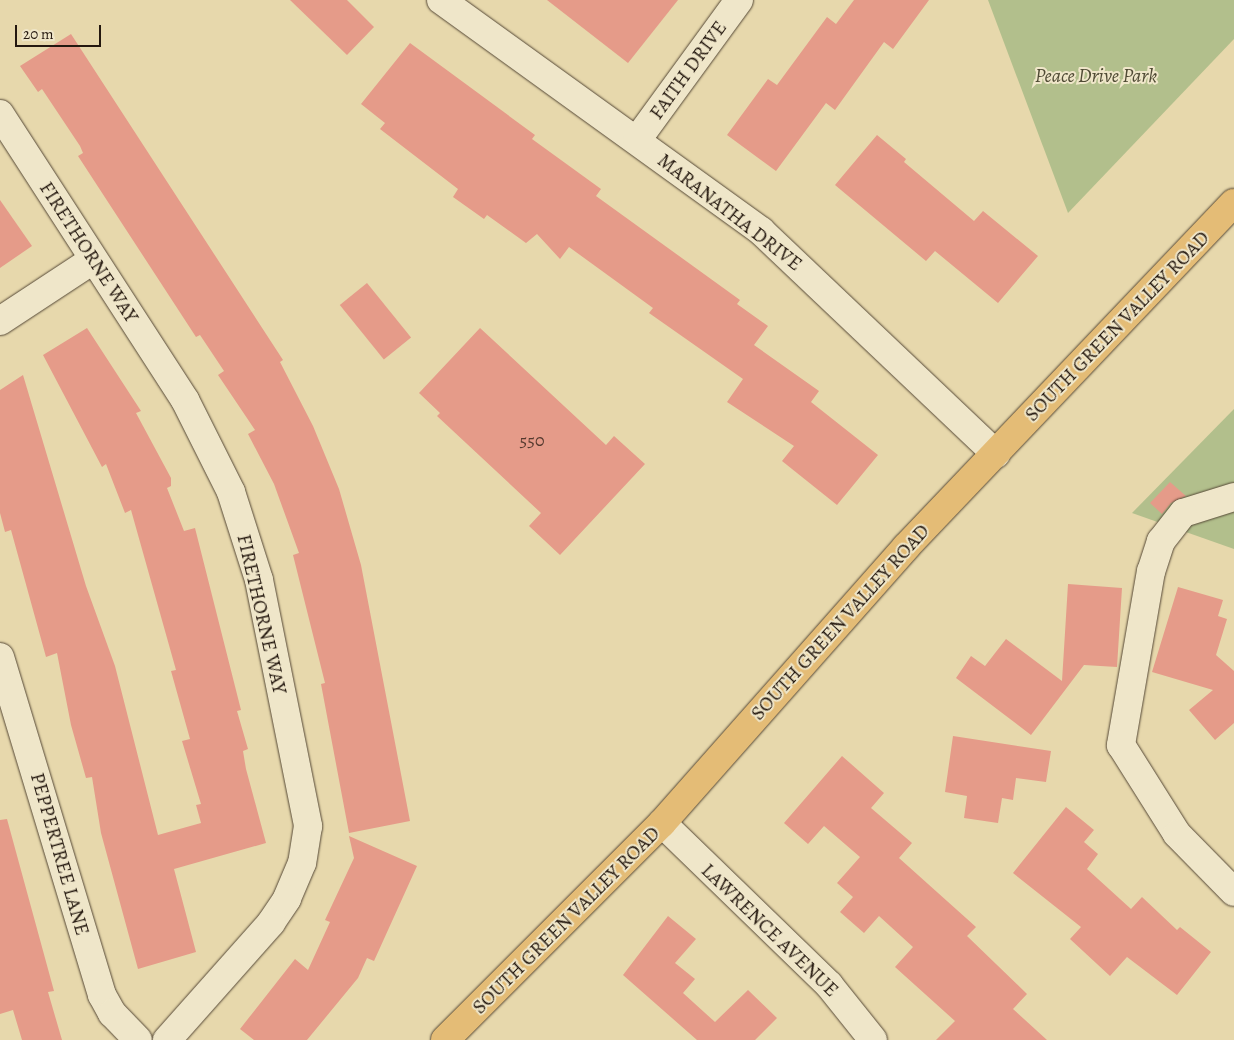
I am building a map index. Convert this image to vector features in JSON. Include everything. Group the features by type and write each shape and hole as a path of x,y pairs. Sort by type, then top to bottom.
{"main road":[{"name":"SOUTH GREEN VALLEY ROAD","path":"445,1040 662,823 906,547 1234,203"}],"street":[{"name":"MARANATHA DRIVE","path":"441,0 636,140 793,258 996,454"},
{"name":"FAITH DRIVE","path":"636,140 739,0"},
{"name":"FIRETHORNE WAY","path":"0,114 185,400 231,492 259,580 308,826 302,864 287,898 271,923 168,1040"},
{"path":"0,321 93,260"},
{"path":"1234,497 1183,514 1161,541 1151,571 1121,745 1177,834 1234,892"},
{"name":"PEPPERTREE LANE","path":"0,657 10,723 102,995 112,1014 138,1040"},
{"name":"LAWRENCE AVENUE","path":"662,823 829,985 873,1040"}],"green space":[{"name":"Peace Drive Park","path":"988,0 1234,0 1234,39 1068,213"},
{"path":"1234,409 1234,549 1132,513"}],"building":[{"path":"290,0 347,0 374,27 347,55"},
{"path":"547,0 678,0 628,63"},
{"path":"854,0 929,0 893,49 884,42 835,110 826,103 776,171 727,135 768,79 777,85 827,17 836,24"},
{"path":"71,34 283,360 280,362 313,426 339,489 361,565 410,821 349,833 321,684 325,683 293,555 299,553 274,484 248,434 255,430 218,375 224,371 200,335 196,337 78,156 83,153 80,146 42,89 38,92 20,66"},
{"path":"410,43 535,135 532,139 601,189 596,196 740,300 737,304 768,326 754,345 819,391 811,402 878,455 837,505 782,461 794,446 727,402 743,379 649,313 653,308 569,247 560,259 537,234 526,243 487,215 484,219 453,197 458,189 380,129 385,123 361,104"},
{"path":"877,135 906,159 904,162 974,221 983,211 1038,256 998,303 935,251 926,261 835,185"},
{"path":"0,200 32,246 0,268"},
{"path":"367,283 411,337 384,359 340,305"},
{"path":"87,328 141,411 136,413 171,478 171,486 167,488 184,531 195,528 241,710 237,711 248,749 243,751 246,769 266,843 174,869 196,952 138,969 101,833 92,777 86,778 71,725 57,653 46,657 11,530 5,532 0,513 0,390 23,375 86,586 115,666 158,835 201,823 196,805 201,804 182,741 190,739 171,671 176,670 131,510 125,513 106,464 102,467 43,355"},
{"path":"480,328 606,445 614,436 645,464 560,555 529,526 541,513 437,416 440,413 419,393"},
{"path":"1170,482 1186,496 1171,503 1162,514 1150,503"},
{"path":"1068,584 1122,588 1117,667 1084,665 1031,735 956,678 971,656 985,666 1006,639 1062,681"},
{"path":"1178,587 1223,600 1218,616 1227,619 1216,655 1234,671 1234,723 1215,740 1189,710 1213,690 1152,672"},
{"path":"953,736 1051,751 1046,782 1016,778 1013,800 1002,798 998,823 964,818 967,796 945,792"},
{"path":"842,756 884,793 871,808 912,843 899,858 976,927 967,936 1027,994 1013,1009 1047,1040 936,1040 955,1021 895,967 913,947 879,916 864,933 840,912 853,897 837,883 860,857 824,826 808,844 784,823"},
{"path":"1066,807 1094,830 1084,842 1098,854 1087,869 1131,909 1142,897 1177,930 1180,927 1211,952 1177,995 1127,957 1110,976 1070,939 1081,927 1013,873"},
{"path":"7,819 54,991 48,992 62,1040 22,1040 13,1010 0,1014 0,820"},
{"path":"349,836 417,866 374,961 367,958 358,978 307,1040 254,1040 240,1029 295,959 308,970 330,922 325,920 354,858"},
{"path":"668,916 696,939 675,963 695,979 683,993 715,1022 748,990 777,1018 755,1040 697,1040 623,975"}]}
